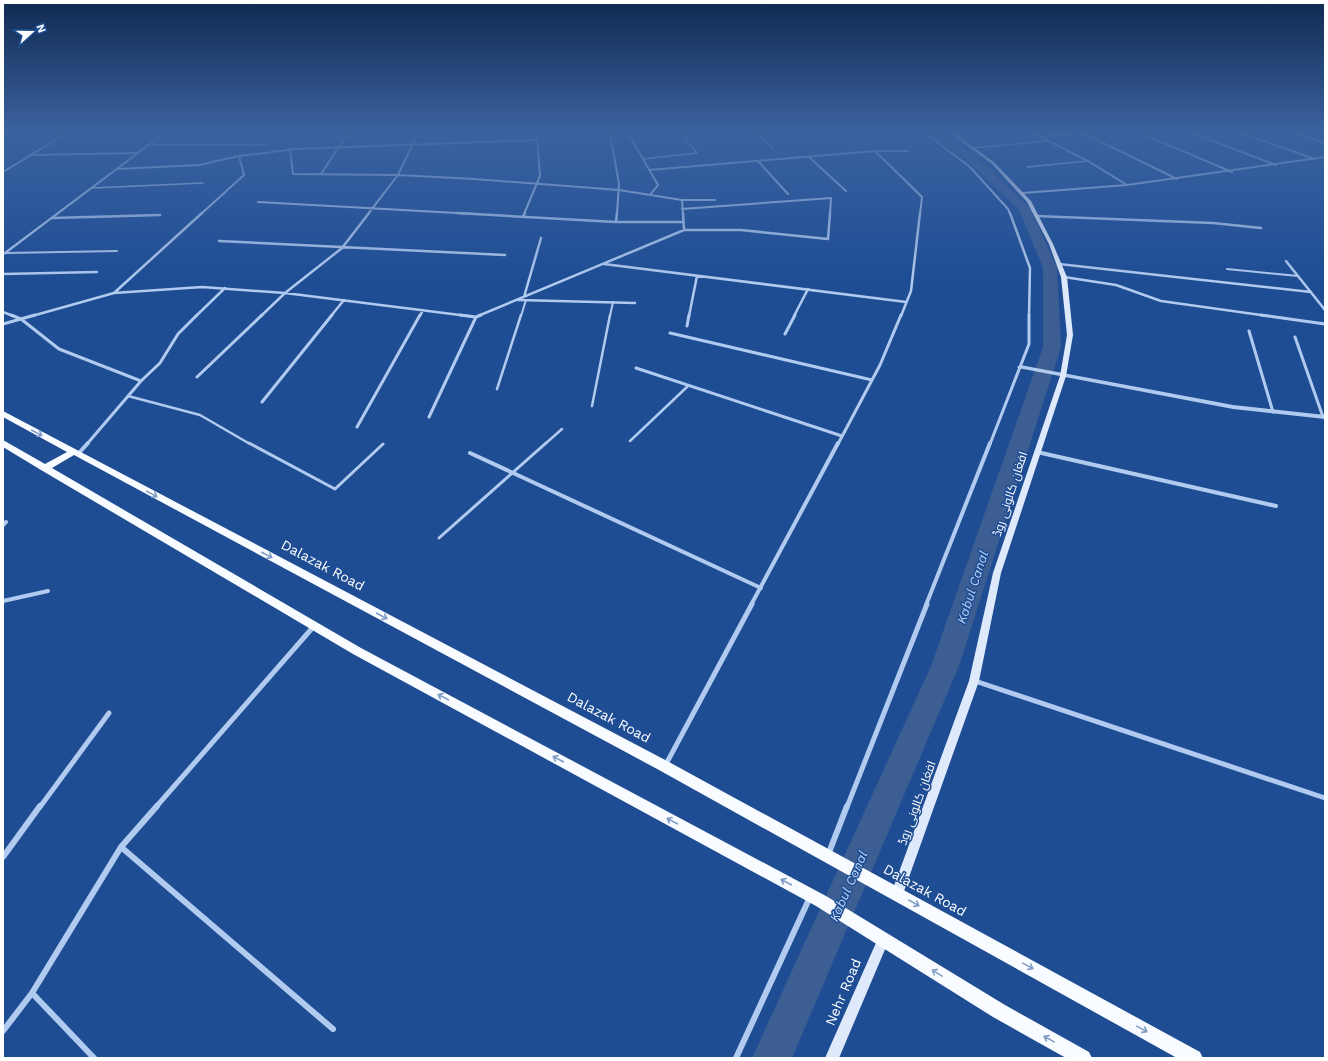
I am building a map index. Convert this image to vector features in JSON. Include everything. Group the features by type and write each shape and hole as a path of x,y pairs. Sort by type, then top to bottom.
{"main road":[{"name":"افغان کالونی روڈ","path":"897,894 974,681 997,573 1063,376 1070,335 1064,277 1051,244 1036,216 1023,193 1013,183"},
{"name":"Dalazak Road","path":"3,414 664,766 832,857 1194,1058"},
{"path":"3,443 364,655 816,898 999,1011 1083,1058"},
{"path":"44,468 76,453"},
{"name":"Nehr Road","path":"832,1058 883,940"}],"street":[{"path":"5,254 99,183"},
{"path":"114,294 236,183"},
{"path":"196,377 285,292 342,248 392,183"},
{"path":"529,183 619,190 682,200 715,200"},
{"path":"523,217 537,183"},
{"path":"616,222 619,190 618,183"},
{"path":"650,195 658,185 657,183"},
{"path":"778,183 788,194"},
{"path":"837,183 846,191"},
{"path":"664,766 880,365 911,290 922,197 907,183"},
{"path":"832,857 1029,344 1030,268 1008,209 984,183"},
{"path":"1123,183 1127,185"},
{"path":"1023,193 1148,183"},
{"path":"3,324 114,294 202,287 285,292 476,317 684,230 741,230 828,239 830,198 682,209"},
{"path":"682,200 684,230"},
{"path":"258,202 616,222 683,222"},
{"path":"52,218 160,215"},
{"path":"1036,216 1199,222 1261,228"},
{"path":"524,297 541,238"},
{"path":"219,241 505,255"},
{"path":"1286,261 1325,310"},
{"path":"604,264 906,302"},
{"path":"1059,264 1311,292"},
{"path":"3,274 97,272"},
{"path":"687,326 697,276"},
{"path":"1064,277 1116,285 1161,300 1325,324"},
{"path":"76,453 141,381 160,363 178,334 225,288"},
{"path":"785,334 808,290"},
{"path":"262,402 344,300"},
{"path":"516,300 635,303"},
{"path":"357,427 423,310"},
{"path":"3,312 22,319 59,348 141,381"},
{"path":"429,417 476,317"},
{"path":"1249,331 1273,412"},
{"path":"670,333 872,380"},
{"path":"1020,367 1233,407 1324,417 1295,337"},
{"path":"636,368 842,436"},
{"path":"1037,452 1276,506"},
{"path":"470,453 761,588"},
{"path":"3,601 48,591"},
{"path":"3,1031 32,993 121,847 314,626"},
{"path":"974,681 1325,798"},
{"path":"3,857 109,713"},
{"path":"121,847 333,1029"},
{"path":"736,1058 816,898"},
{"path":"32,993 94,1058"}],"lane":[{"path":"92,188 203,183"},
{"path":"5,254 117,251"},
{"path":"1228,269 1298,276"},
{"path":"497,389 526,300"},
{"path":"592,406 613,302"},
{"path":"630,441 688,386"},
{"path":"128,396 200,415 228,432 335,489 383,444"},
{"path":"439,538 562,429"}],"waterway":[{"name":"Kabul Canal","path":"772,1058 945,666 1052,347 1050,268 1025,209 997,183"}]}
